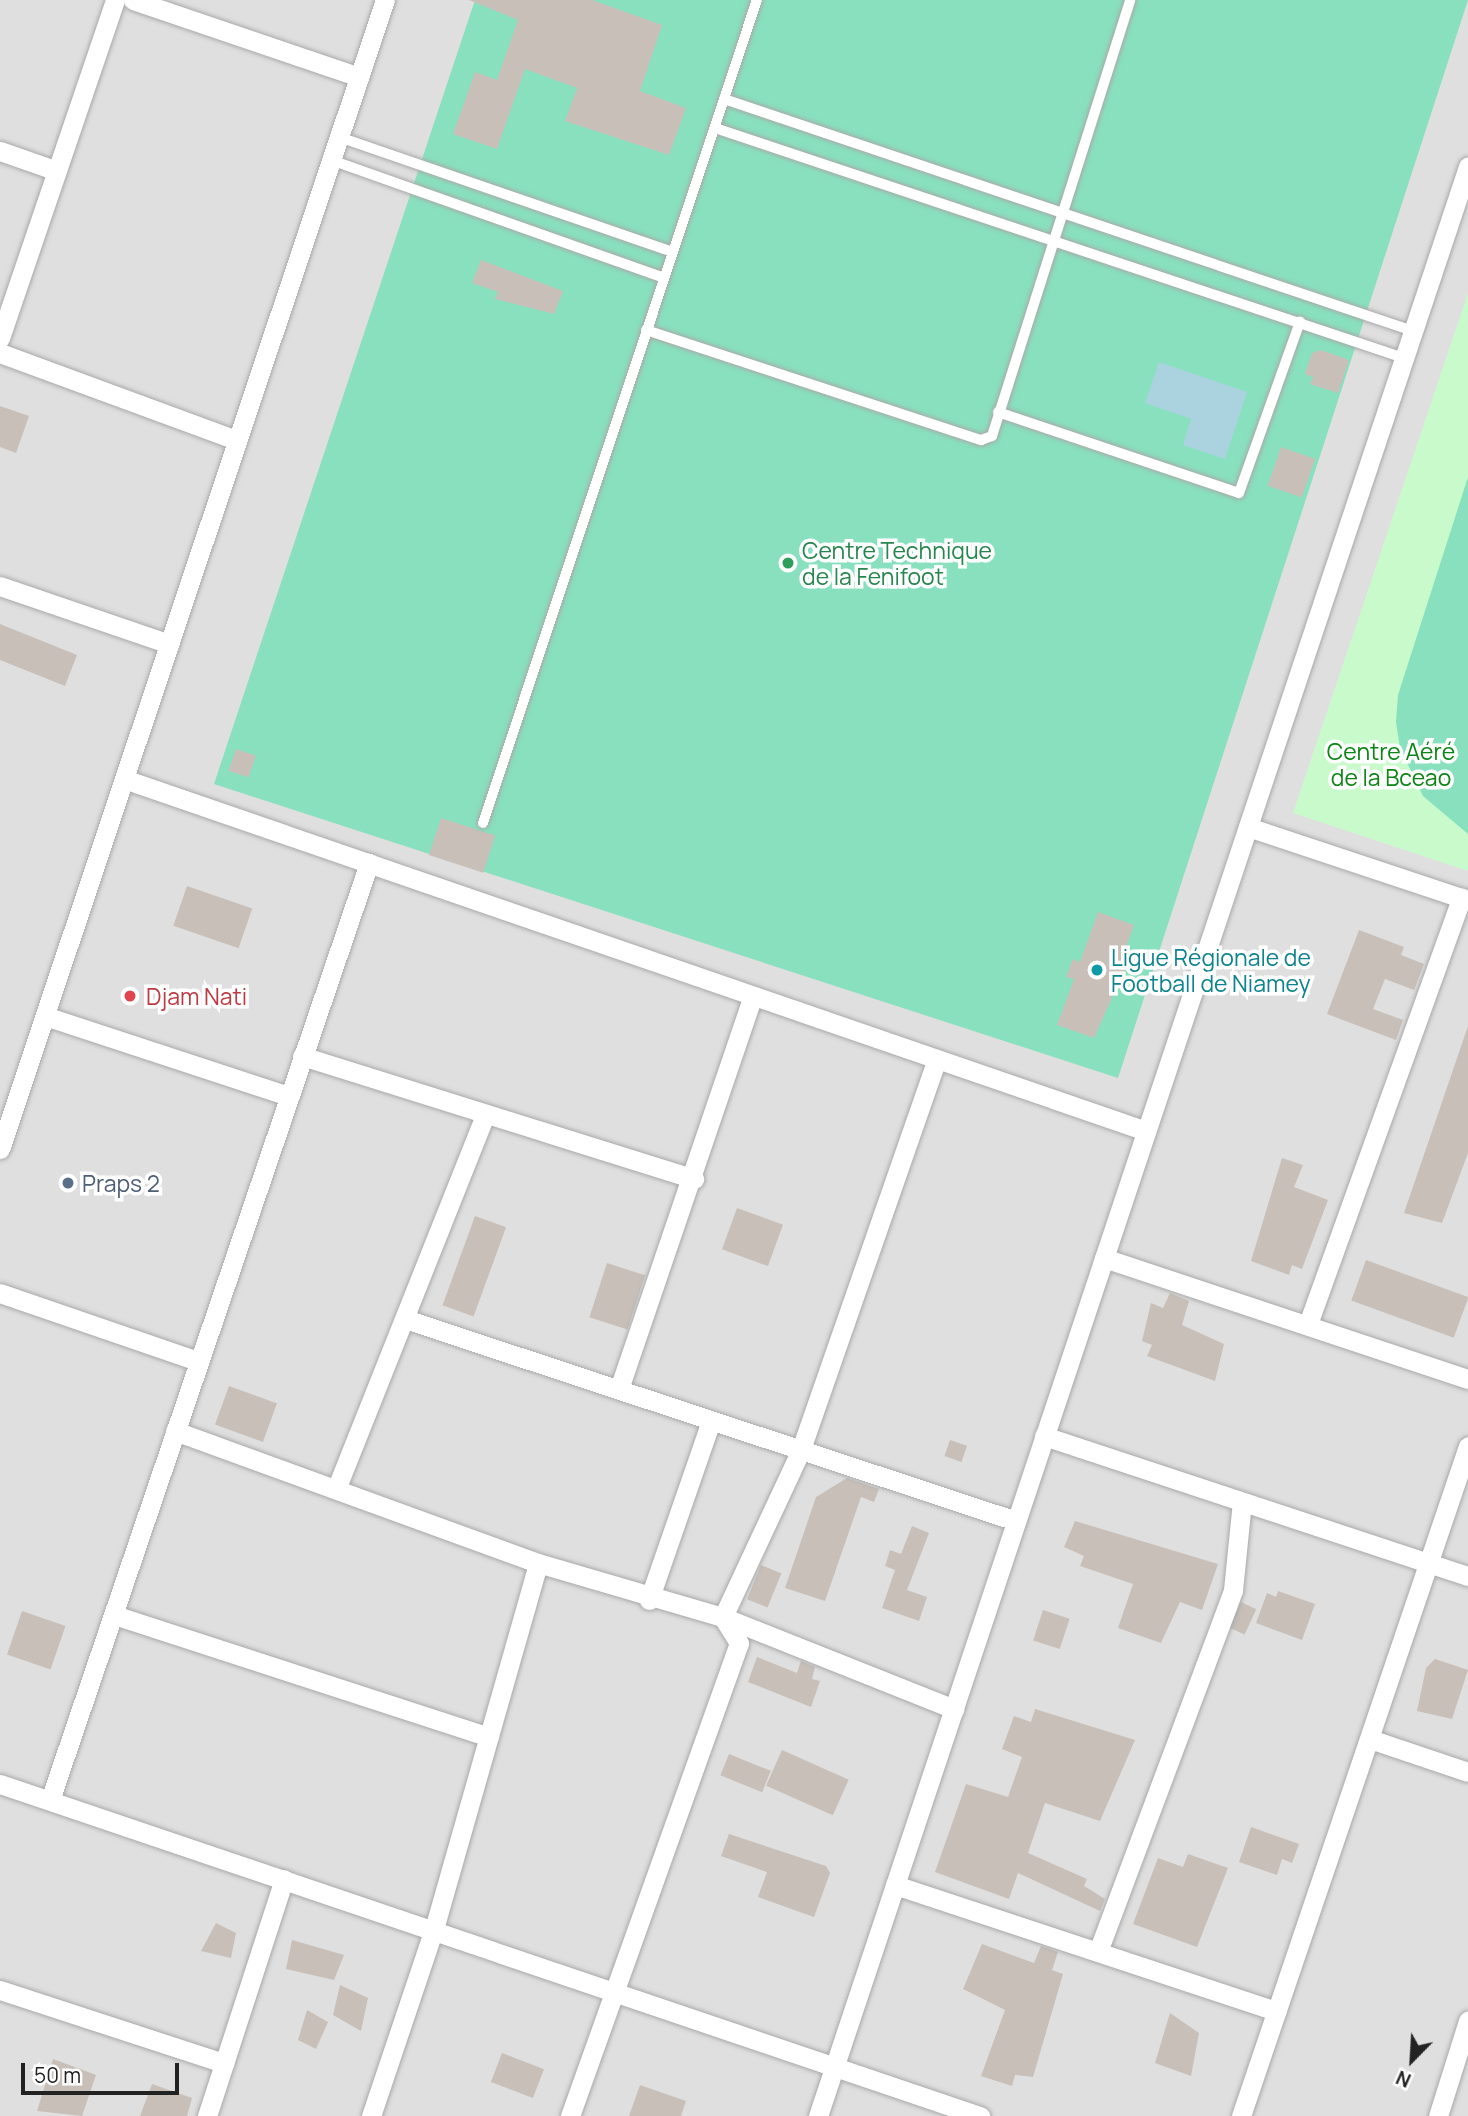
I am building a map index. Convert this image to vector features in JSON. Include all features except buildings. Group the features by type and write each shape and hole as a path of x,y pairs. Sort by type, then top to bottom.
{"street":[{"path":"0,338 115,0"},
{"path":"133,0 359,77"},
{"path":"0,1149 9,1092 45,1016 385,0"},
{"path":"0,151 57,171"},
{"path":"818,2116 1468,167"},
{"path":"0,353 237,440"},
{"path":"0,586 169,644"},
{"path":"124,779 1146,1131"},
{"path":"1248,827 1465,899 1308,1324"},
{"path":"50,1800 197,1361 369,863"},
{"path":"620,1389 694,1179 753,996"},
{"path":"45,1016 289,1096"},
{"path":"302,1056 694,1179"},
{"path":"723,1617 800,1452 937,1059"},
{"path":"337,1487 408,1320 485,1115"},
{"path":"1104,1258 1468,1379"},
{"path":"0,1293 197,1361"},
{"path":"408,1320 620,1389 800,1452 834,1456 1016,1521"},
{"path":"649,1601 711,1421"},
{"path":"175,1431 649,1601 723,1617 954,1709"},
{"path":"1045,1436 1468,1576"},
{"path":"1241,2116 1373,1740 1468,1446"},
{"path":"1099,1950 1233,1590 1242,1502"},
{"path":"371,2116 434,1929 538,1563"},
{"path":"114,1615 489,1737"},
{"path":"570,2116 739,1643 723,1617"},
{"path":"1373,1740 1468,1772"},
{"path":"0,1784 980,2116"},
{"path":"207,2116 284,1879"},
{"path":"895,1885 1278,2011"},
{"path":"0,1990 224,2063"},
{"path":"1438,2116 1460,2076 1468,2021"}],"lane":[{"path":"483,823 757,0"},
{"path":"646,330 981,440 992,436 1130,0"},
{"path":"724,99 1413,331"},
{"path":"715,128 1404,358"},
{"path":"339,137 673,252"},
{"path":"331,160 664,278"},
{"path":"998,412 1239,493 1300,322"}],"shaded area":[{"path":"0,0 1468,0 1468,2116 0,2116"}],"green space":[{"name":"Centre Technique de la Fenifoot","path":"475,0 1468,0 1118,1078 214,784"},
{"name":"Centre Aéré de la Bceao","path":"1468,293 1468,871 1293,813"},
{"path":"1468,477 1468,834 1423,796 1400,748 1396,722 1398,695"}],"water":[{"path":"1159,362 1247,392 1225,459 1183,445 1191,419 1145,403"}],"place":[{"name":"Centre Technique de la Fenifoot","path":"788,563"},
{"name":"Ligue Régionale de Football de Niamey","path":"1097,970"},
{"name":"Djam Nati","path":"130,996"},
{"name":"Praps 2","path":"68,1183"}]}
